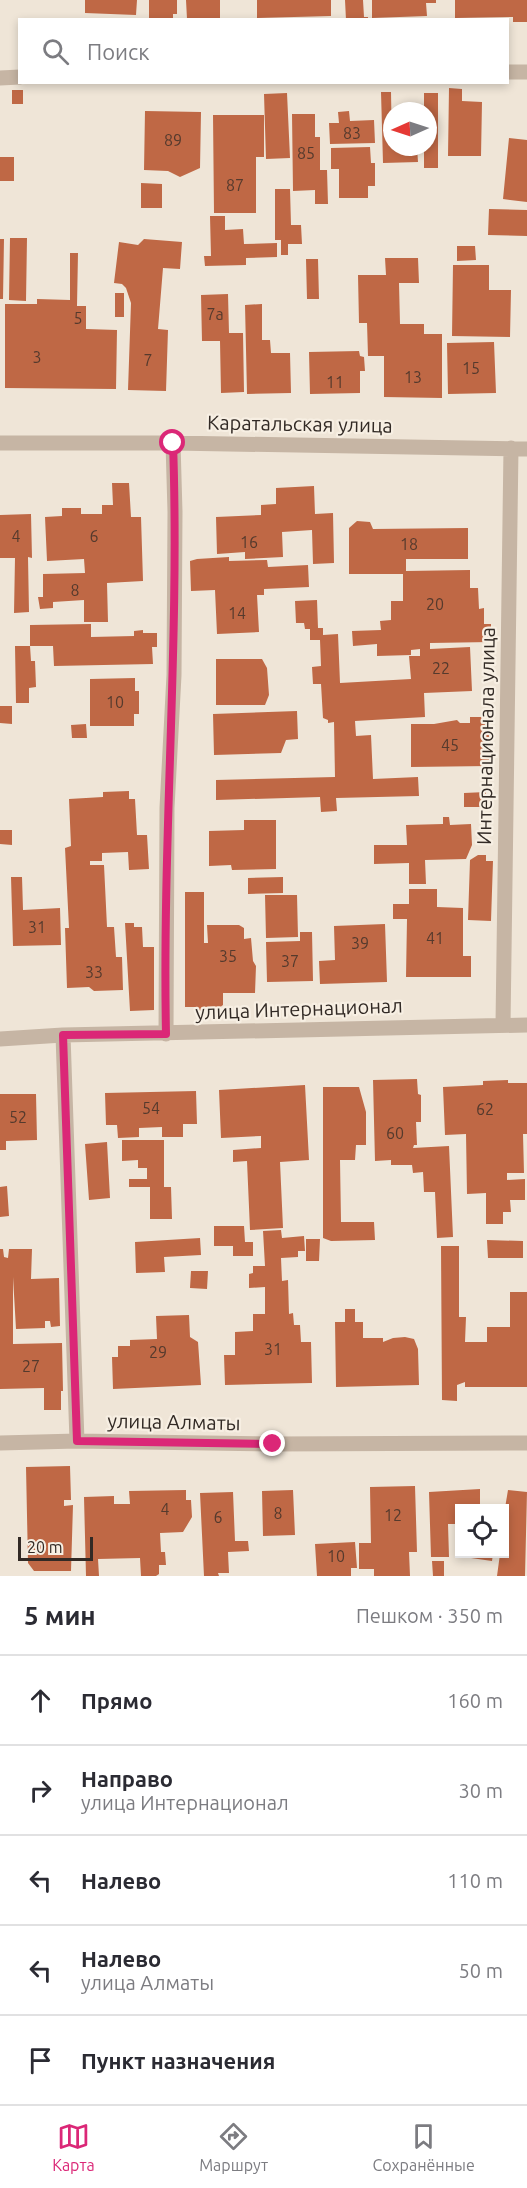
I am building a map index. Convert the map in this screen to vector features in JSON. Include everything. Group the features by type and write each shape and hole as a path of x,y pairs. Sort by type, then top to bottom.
{"street":[{"path":"509,72 527,72"},
{"path":"0,78 18,78"},
{"name":"Каратальская улица","path":"0,443 173,443 527,449"},
{"path":"166,1034 168,808 174,652 173,443"},
{"name":"Интернационала улица","path":"503,1025 511,448"},
{"name":"улица Интернационал","path":"0,1039 63,1035 527,1025"},
{"path":"63,1035 77,1441"},
{"name":"улица Алматы","path":"0,1443 77,1441 273,1444 527,1443"}],"building":[{"path":"85,0 137,0 136,15 85,13"},
{"path":"149,0 177,0 177,14 173,14 173,18 149,18"},
{"path":"186,0 220,0 220,18 187,18"},
{"path":"257,0 331,0 331,16 257,18"},
{"path":"345,0 363,0 364,17 368,18 346,18"},
{"path":"372,0 436,0 436,3 426,3 427,16 372,18"},
{"path":"455,0 527,0 527,22 513,22 513,17 455,18"},
{"path":"449,88 462,89 462,101 482,102 481,156 448,156"},
{"path":"12,90 23,90 23,104 12,104"},
{"path":"381,92 391,92 391,102 383,102 383,156 418,156 418,162 383,163"},
{"path":"287,93 290,158 266,159 264,94"},
{"path":"424,93 438,93 438,168 424,168 424,156 437,156 437,102 424,102"},
{"path":"145,111 201,112 200,168 180,177 168,171 144,170"},
{"path":"349,111 350,121 374,120 375,143 330,144 329,123 339,123 338,112"},
{"path":"292,114 315,114 315,137 320,137 320,170 327,170 328,204 315,204 315,190 293,191"},
{"path":"213,115 264,115 264,157 256,157 256,213 214,213"},
{"path":"509,138 527,140 527,202 503,199"},
{"path":"370,147 371,163 375,163 375,186 368,186 368,198 339,198 339,169 331,169 331,148"},
{"path":"0,157 14,157 14,181 0,181"},
{"path":"141,183 162,184 162,208 141,208"},
{"path":"275,189 290,189 291,225 301,225 302,244 288,244 288,255 281,255 281,240 275,240"},
{"path":"489,209 527,210 527,236 488,235"},
{"path":"210,216 225,216 225,230 243,229 244,244 277,243 277,257 246,258 246,265 205,266 204,256 211,256"},
{"path":"10,238 27,238 26,301 9,300"},
{"path":"0,239 4,239 3,299 0,299"},
{"path":"144,239 182,242 180,269 163,268 158,329 168,330 166,391 128,390 131,303 126,288 122,284 114,283 119,242 138,245"},
{"path":"457,246 475,246 476,260 457,261"},
{"path":"70,253 78,253 77,306 86,306 86,329 117,330 116,389 5,388 5,304 37,304 37,299 70,300"},
{"path":"385,258 418,258 419,283 399,283 400,324 424,324 424,334 442,334 442,398 384,397 384,356 368,356 367,323 359,323 358,275 386,275"},
{"path":"306,259 318,259 319,299 307,299"},
{"path":"453,265 489,265 489,290 511,290 510,337 452,336"},
{"path":"115,293 124,293 124,317 115,317"},
{"path":"228,294 229,333 243,333 244,392 221,393 220,341 202,341 201,295"},
{"path":"262,304 262,340 270,340 271,353 290,353 291,393 247,394 245,305"},
{"path":"494,342 496,393 448,394 447,343"},
{"path":"359,351 360,356 364,357 365,371 360,371 360,393 310,394 309,352"},
{"path":"112,483 129,483 131,517 141,517 143,581 107,583 108,622 84,622 84,600 53,602 53,608 40,609 38,597 43,597 43,574 85,573 84,559 47,561 45,517 62,516 62,508 81,508 81,514 102,514 102,505 113,505"},
{"path":"314,486 315,514 333,513 334,563 313,564 312,530 282,532 283,557 245,559 245,552 217,554 216,517 261,515 261,505 276,504 276,488"},
{"path":"31,514 32,558 28,557 29,612 14,613 15,558 0,558 0,515"},
{"path":"357,521 370,522 373,529 468,528 468,559 406,559 406,571 470,570 470,588 478,588 479,609 484,608 484,624 491,624 491,642 430,643 430,649 470,647 472,691 424,693 425,717 355,721 356,736 371,735 373,779 418,777 419,796 336,798 337,811 321,812 320,797 216,800 216,780 335,777 334,722 328,723 328,720 323,718 321,684 313,684 312,667 321,666 320,640 310,640 310,629 305,629 304,623 296,623 295,601 317,600 318,628 323,628 323,635 338,634 340,683 411,679 409,656 420,656 420,649 411,650 411,655 377,656 377,644 353,646 352,631 381,630 380,621 391,620 391,601 403,601 403,574 349,574 349,528"},
{"path":"229,557 229,561 267,560 268,567 308,565 309,587 264,589 264,595 257,595 259,632 217,634 215,590 191,591 190,561"},
{"path":"91,624 91,637 134,636 134,631 143,630 143,633 157,633 157,647 152,647 153,664 54,666 53,646 30,646 30,625"},
{"path":"15,646 30,646 31,661 35,661 36,687 29,688 29,703 16,703"},
{"path":"216,659 262,659 267,668 269,695 265,705 216,705"},
{"path":"135,678 135,691 139,691 139,714 134,714 134,726 90,726 90,679"},
{"path":"0,706 12,706 12,724 0,723"},
{"path":"297,711 298,739 286,740 281,753 214,755 213,714"},
{"path":"470,717 489,717 489,766 411,767 411,724 434,724 457,720 460,723 470,723"},
{"path":"86,724 87,738 72,738 71,725"},
{"path":"129,791 129,799 135,799 137,835 147,835 149,869 129,870 128,852 102,853 102,861 90,861 90,865 104,865 107,927 114,927 116,957 122,957 123,990 94,991 89,987 67,988 65,928 69,928 65,848 71,846 69,799 103,797 103,792"},
{"path":"486,792 486,807 464,807 464,793"},
{"path":"443,817 449,817 450,825 471,824 472,845 466,859 425,860 426,884 409,884 409,863 374,864 374,845 407,845 406,825 443,824"},
{"path":"244,820 276,820 276,869 232,870 231,865 209,866 209,831 244,830"},
{"path":"0,830 12,830 12,845 0,844"},
{"path":"478,855 486,855 486,861 493,861 491,921 468,920 470,860"},
{"path":"11,877 22,877 23,910 60,908 61,945 13,946"},
{"path":"283,877 283,893 248,894 248,878"},
{"path":"409,889 437,889 437,907 463,908 463,956 471,956 471,977 406,977 407,919 393,919 393,904 409,904"},
{"path":"185,892 204,892 204,943 208,943 207,925 239,925 244,928 244,939 251,938 253,961 256,966 255,993 223,993 223,1005 215,1011 200,1013 195,1007 185,1007"},
{"path":"265,895 297,895 298,937 266,938"},
{"path":"125,923 134,923 134,927 142,927 143,947 154,947 154,1010 130,1011"},
{"path":"385,924 387,982 320,984 319,961 335,960 334,926"},
{"path":"300,932 312,932 313,981 267,982 266,942 300,941"},
{"path":"417,1079 418,1094 421,1095 421,1122 416,1122 417,1145 413,1148 449,1146 453,1237 437,1238 435,1192 424,1192 423,1172 413,1173 412,1165 391,1165 391,1160 375,1161 373,1080"},
{"path":"508,1080 508,1083 527,1083 527,1134 523,1134 524,1173 507,1173 507,1180 525,1179 525,1200 510,1200 511,1212 503,1212 503,1224 486,1224 486,1193 467,1194 466,1134 445,1135 443,1087 483,1085 483,1081"},
{"path":"305,1085 309,1160 280,1162 283,1228 250,1230 247,1161 233,1162 233,1150 261,1148 261,1136 221,1138 219,1090"},
{"path":"323,1087 359,1087 366,1112 366,1145 356,1145 355,1160 340,1160 341,1222 374,1222 375,1240 331,1241 323,1238"},
{"path":"196,1091 197,1124 183,1124 183,1137 162,1137 162,1127 139,1128 139,1137 118,1138 117,1125 106,1125 105,1093"},
{"path":"0,1094 36,1094 37,1140 6,1141 6,1150 0,1150"},
{"path":"122,1140 164,1140 164,1187 171,1187 172,1219 150,1219 150,1187 129,1187 129,1179 147,1179 147,1168 138,1168 138,1160 122,1161"},
{"path":"107,1142 110,1198 89,1200 85,1144"},
{"path":"7,1186 9,1216 0,1217 0,1187"},
{"path":"214,1226 244,1226 245,1242 253,1242 253,1256 233,1256 233,1246 214,1246"},
{"path":"281,1230 282,1238 304,1236 305,1251 298,1251 298,1257 281,1258 282,1281 288,1280 289,1314 293,1313 294,1325 300,1325 301,1342 311,1342 312,1383 225,1385 224,1355 235,1355 235,1332 253,1331 253,1314 265,1314 265,1287 249,1288 249,1274 253,1273 253,1266 265,1266 263,1231"},
{"path":"200,1238 201,1255 164,1257 165,1272 136,1273 135,1242"},
{"path":"306,1239 320,1239 319,1261 306,1261"},
{"path":"487,1240 523,1241 523,1258 488,1258"},
{"path":"441,1246 459,1246 459,1317 466,1317 465,1342 487,1342 487,1327 510,1327 510,1292 527,1292 527,1387 465,1387 465,1382 457,1385 457,1401 442,1400"},
{"path":"0,1249 3,1249 4,1257 8,1258 9,1249 32,1249 31,1279 59,1278 60,1326 51,1327 50,1321 45,1321 45,1328 16,1329 13,1277 13,1344 62,1343 61,1410 44,1410 44,1388 0,1389"},
{"path":"191,1271 208,1271 207,1289 190,1288"},
{"path":"345,1309 355,1309 355,1322 363,1322 363,1338 383,1338 383,1342 393,1338 414,1339 418,1349 419,1385 336,1387 335,1322 345,1322"},
{"path":"189,1315 190,1337 198,1342 201,1385 113,1389 112,1357 118,1357 118,1346 130,1346 130,1340 157,1339 156,1316"},
{"path":"70,1466 71,1500 64,1500 64,1506 73,1505 71,1571 34,1571 28,1563 26,1467"},
{"path":"415,1486 417,1552 409,1552 410,1576 374,1576 374,1569 359,1569 359,1543 371,1543 370,1487"},
{"path":"480,1489 480,1504 455,1504 455,1524 448,1524 449,1557 431,1557 429,1492"},
{"path":"186,1490 186,1500 191,1500 192,1517 183,1532 160,1533 161,1552 165,1552 166,1565 159,1565 159,1574 141,1576 140,1558 98,1559 99,1576 86,1576 84,1497 114,1496 114,1504 130,1504 129,1491"},
{"path":"293,1490 295,1535 263,1536 262,1491"},
{"path":"508,1490 527,1492 525,1576 497,1576 499,1558 509,1558 509,1504 506,1504"},
{"path":"233,1492 235,1541 248,1541 249,1551 228,1552 229,1573 204,1576 200,1493"},
{"path":"355,1542 357,1568 351,1568 351,1576 317,1576 315,1544"},
{"path":"471,1558 492,1558 492,1561"},
{"path":"432,1561 444,1561 444,1576 433,1576"}],"route":[{"path":"173,443 174,675 168,808 166,1034 63,1035 77,1441 273,1444"}]}
